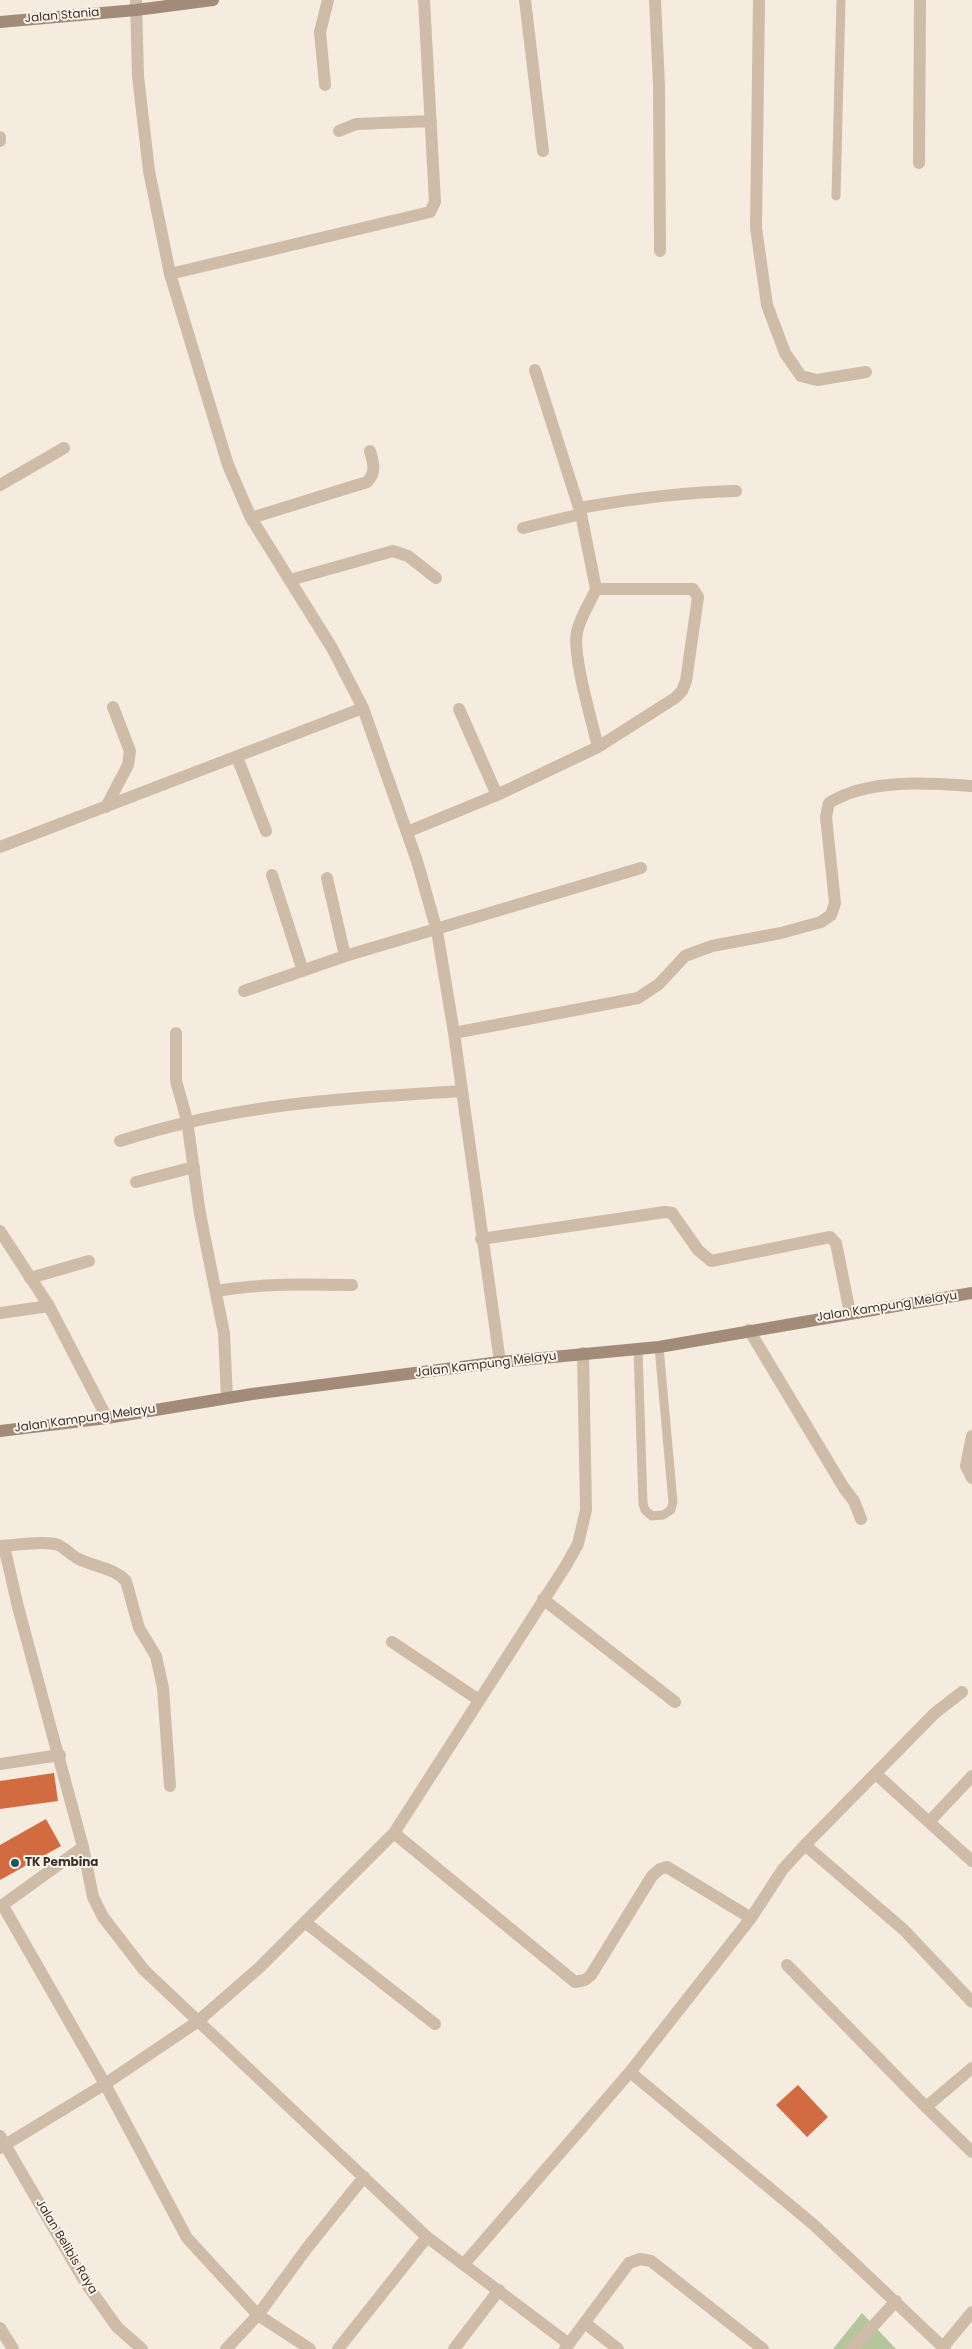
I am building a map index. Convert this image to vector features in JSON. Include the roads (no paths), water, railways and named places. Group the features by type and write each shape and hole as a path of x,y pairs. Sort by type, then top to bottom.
{"main road":[{"name":"Jalan Stania","path":"0,22 136,5 213,0"},
{"name":"Jalan Kampung Melayu","path":"0,1431 107,1418 227,1398 500,1362 659,1347 972,1293"}],"street":[{"path":"325,85 320,32 328,0"},
{"path":"170,274 430,212 434,202 424,0"},
{"path":"525,0 543,152"},
{"path":"655,0 659,86 660,251"},
{"path":"759,0 756,228 767,305 785,353 802,376 817,380 866,372"},
{"path":"919,163 920,0"},
{"path":"136,5 138,76 149,171 170,274 228,465 252,518 332,648 363,708 407,832 437,931 454,1033 481,1238 500,1362"},
{"path":"339,131 356,124 431,121"},
{"path":"535,370 580,511 596,589 577,632 577,641 580,671 598,747"},
{"path":"0,485 64,448"},
{"path":"252,518 367,482 372,478 374,468 370,450"},
{"path":"523,528 580,511 663,494 682,496 707,491 736,491"},
{"path":"290,580 393,551 408,556 436,578"},
{"path":"407,832 497,795 598,747 675,698 682,691 698,597 693,589 596,589"},
{"path":"106,807 128,765 130,751 112,707"},
{"path":"0,847 363,708"},
{"path":"459,709 497,795"},
{"path":"237,757 266,831"},
{"path":"454,1033 638,998 659,984 685,956 712,946 781,933 821,922 831,914 835,903 826,817 829,803 841,795 913,783 972,786"},
{"path":"244,991 345,956 437,931 641,868"},
{"path":"272,875 303,971"},
{"path":"327,878 345,956"},
{"path":"176,1033 176,1081 187,1120 200,1214 224,1333 227,1398"},
{"path":"120,1140 187,1120 218,1114 326,1100 461,1091"},
{"path":"136,1182 194,1168"},
{"path":"481,1238 665,1212 672,1213 698,1250 711,1261 830,1237 836,1242 850,1313"},
{"path":"0,1231 49,1306 107,1418"},
{"path":"30,1278 88,1260"},
{"path":"216,1291 253,1284 352,1285"},
{"path":"0,1313 49,1306"},
{"path":"749,1330 854,1502 861,1519"},
{"path":"2,2143 106,2084 197,2022 260,1967 306,1923 394,1833 578,1544 586,1510 583,1354"},
{"path":"972,1436 966,1466 972,1478"},
{"path":"170,1786 163,1688 156,1656 140,1628 126,1581 121,1575 106,1568 80,1560 62,1546 53,1544 2,1546 31,1658 60,1754 94,1896 103,1917 144,1970 427,2237 498,2290 567,2347 629,2263 640,2258 651,2261 763,2349"},
{"path":"543,1599 675,1702"},
{"path":"392,1642 479,1700"},
{"path":"464,2264 630,2072 751,1918 783,1869 935,1713 962,1692"},
{"path":"0,1764 60,1754"},
{"path":"876,1774 972,1861"},
{"path":"929,1822 972,1776"},
{"path":"394,1833 575,1982 585,1980 591,1975 652,1876 660,1869 668,1867 751,1918"},
{"path":"805,1845 904,1930 972,2002"},
{"path":"83,1847 1,1907 106,2084 187,2238 258,2315 310,2349"},
{"path":"306,1923 435,2024"},
{"path":"787,1965 972,2152"},
{"path":"926,2107 972,2068"},
{"path":"630,2072 814,2225 944,2348 972,2312"},
{"name":"Jalan Belibis Raya","path":"2,2143 85,2282 117,2327 142,2349"},
{"path":"226,2349 258,2315 307,2248 364,2177"},
{"path":"338,2349 427,2237"},
{"path":"454,2349 498,2290"},
{"path":"852,2349 896,2301"},
{"path":"585,2323 618,2349"},
{"path":"0,2328 14,2349"}],"lane":[{"path":"836,196 841,0"},
{"path":"638,1349 643,1504 645,1510 652,1516 663,1515 671,1510 673,1502 659,1347"}],"place":[{"name":"TK Pembina","path":"15,1863"}]}
